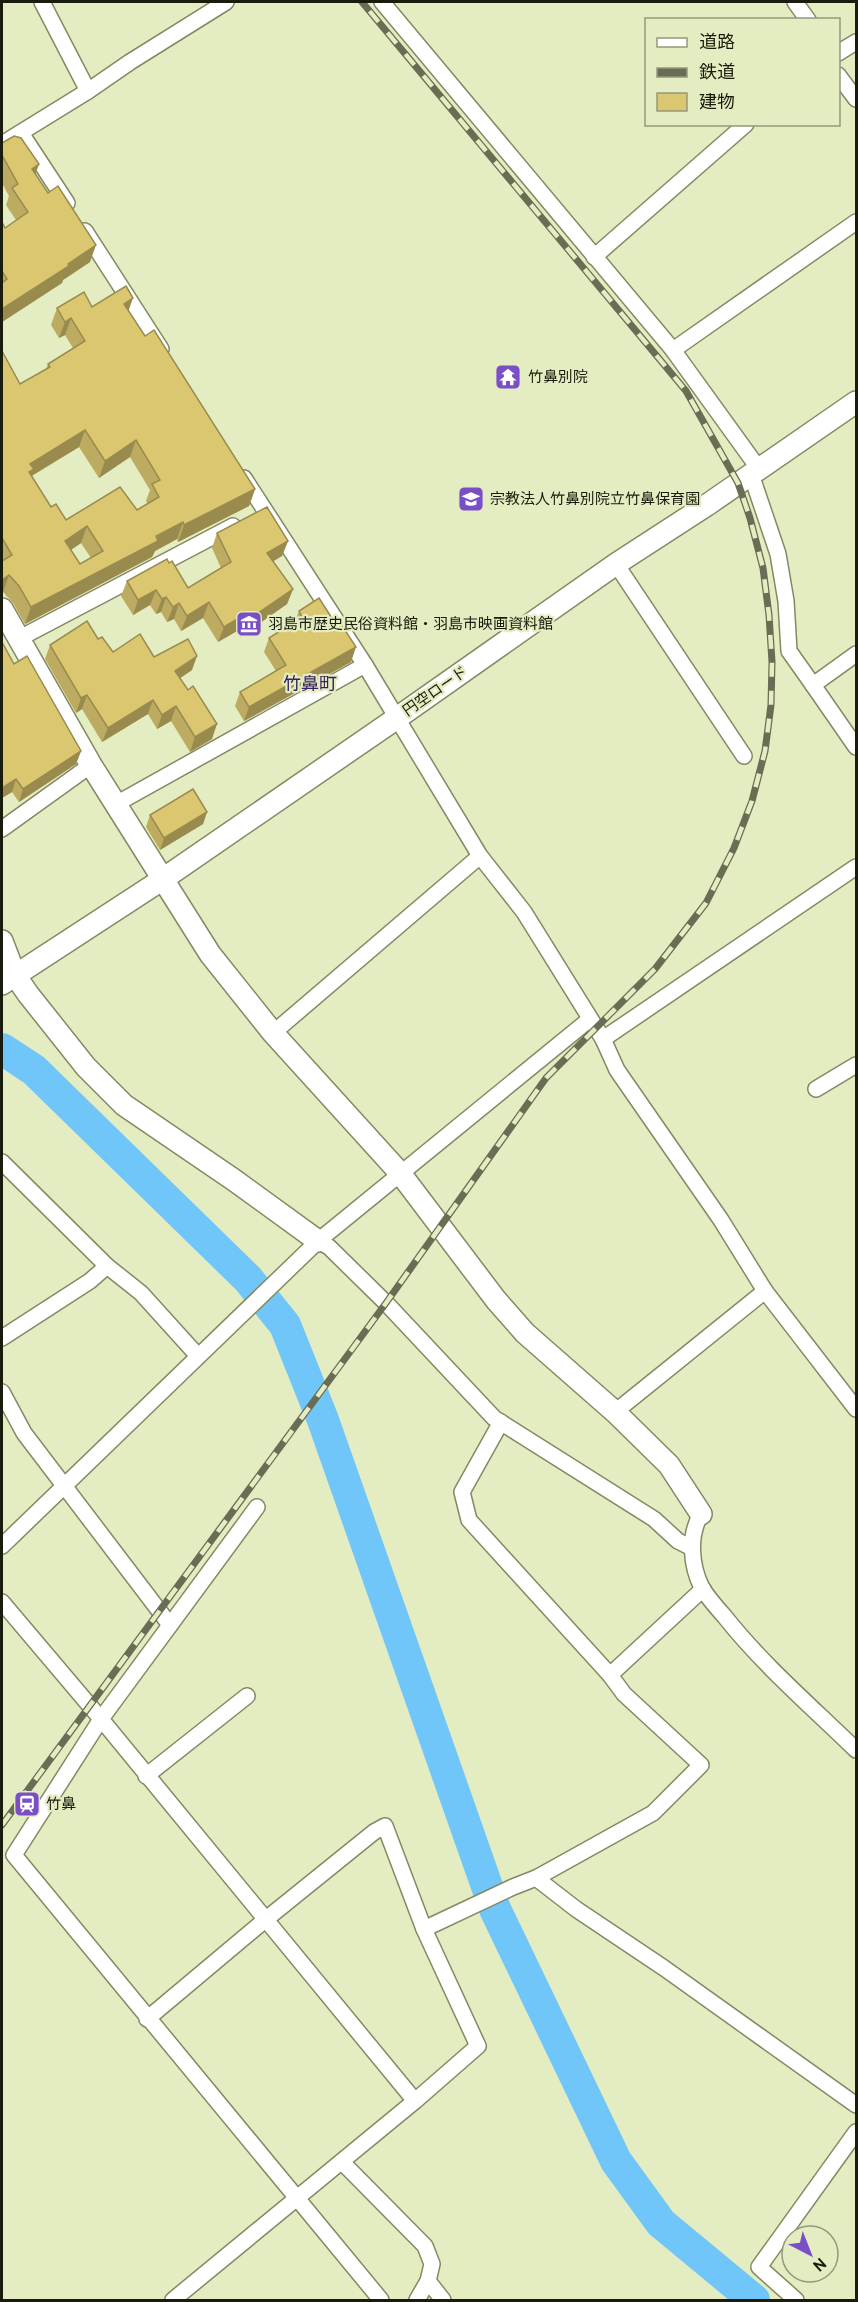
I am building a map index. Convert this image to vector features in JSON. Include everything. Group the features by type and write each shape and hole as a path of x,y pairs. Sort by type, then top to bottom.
{"street":[{"path":"42,2 88,91"},
{"path":"2,144 226,2"},
{"path":"382,2 674,350 755,471 778,554 786,600 789,651 856,747"},
{"path":"799,3 807,18"},
{"path":"840,52 856,42"},
{"path":"840,78 856,99"},
{"path":"594,257 744,126"},
{"path":"21,133 171,364"},
{"path":"674,350 856,222"},
{"name":"円空ロード","path":"8,979 163,879 616,564 707,505 856,402"},
{"path":"233,461 254,514 365,665 480,856 524,912 603,1039 617,1070 721,1220 765,1291 856,1409"},
{"path":"18,639 254,514"},
{"path":"616,564 744,756"},
{"path":"2,609 91,765 210,954 273,1033 400,1173 496,1300 525,1333 615,1412 669,1465 701,1514 695,1524 692,1548 694,1568 703,1590 746,1643 856,1750"},
{"path":"813,684 856,654"},
{"path":"116,804 365,665"},
{"path":"2,829 91,765"},
{"path":"273,1033 480,856"},
{"path":"603,1039 856,867"},
{"path":"2,941 8,979 86,1068 124,1105 329,1247 387,1303 494,1418 654,1519 678,1541 692,1548"},
{"path":"2,1546 318,1241 590,1019"},
{"path":"816,1089 856,1065"},
{"path":"2,1162 107,1266 141,1293 198,1356"},
{"path":"2,1338 90,1281 107,1266"},
{"path":"615,1412 765,1291"},
{"path":"2,1392 24,1433 170,1625"},
{"path":"424,1929 536,1878 653,1813 701,1765 624,1694 469,1520 462,1492 501,1422"},
{"path":"257,1507 101,1719 14,1855 381,2301"},
{"path":"610,1676 703,1590"},
{"path":"2,1602 101,1719 415,2102"},
{"path":"146,1776 247,1696"},
{"path":"147,2019 265,1920 374,1832 385,1826 424,1929 478,2046 415,2102 173,2301"},
{"path":"536,1878 576,1909 664,1968 856,2105"},
{"path":"796,2301 759,2267 856,2132"},
{"path":"342,2162 425,2246 432,2264 428,2281 417,2301"},
{"path":"428,2281 443,2301"}],"building":[{"path":"14,136 21,138 39,164 32,169 48,193 58,186 96,245 68,264 69,266 2,309 2,283 7,279 2,271 2,222 5,228 28,212 12,188 18,184 2,155 2,143"},
{"path":"126,286 133,298 124,304 145,336 154,330 255,489 184,525 183,522 156,536 158,541 31,607 19,586 9,575 2,580 2,561 12,555 2,538 2,351 20,384 50,367 48,364 85,341 71,318 65,322 57,308 84,292 92,307","holes":["85,430 105,461 136,440 160,480 152,484 159,497 137,510 120,487 66,520 56,504 51,507 29,472 34,469 30,464","87,526 103,551 80,564 65,541"]},
{"path":"267,507 288,541 267,553 293,589 245,622 242,616 224,627 209,602 187,616 179,603 173,607 166,597 162,599 156,590 138,600 127,581 167,559 169,563 172,561 188,588 231,562 217,533"},
{"path":"319,598 335,623 339,621 356,647 249,707 240,692 286,665 269,638 302,617 299,611"},
{"path":"87,621 98,639 102,637 113,652 140,634 154,657 188,639 197,656 175,671 188,690 193,686 217,724 195,737 176,706 162,715 153,700 108,728 87,695 81,698 50,645"},
{"path":"2,642 14,664 27,656 81,751 23,789 16,779 2,788"},
{"path":"193,789 207,812 164,838 150,815"}],"waterway":[{"path":"2,1049 34,1070 248,1279 285,1325 323,1420 495,1909 616,2161 661,2223 754,2300"}],"railway":[{"path":"2,1825 386,1303 546,1078 655,969 706,903 734,848 752,801 765,751 771,705 772,662 769,615 763,568 738,483 686,391 362,2"}],"place":[{"name":"竹鼻別院","path":"508,377"},
{"name":"宗教法人竹鼻別院立竹鼻保育園","path":"471,499"},
{"name":"羽島市歴史民俗資料館・羽島市映画資料館","path":"249,624"},
{"name":"竹鼻","path":"27,1804"}],"district":[{"name":"竹鼻町","path":"310,684"}]}
